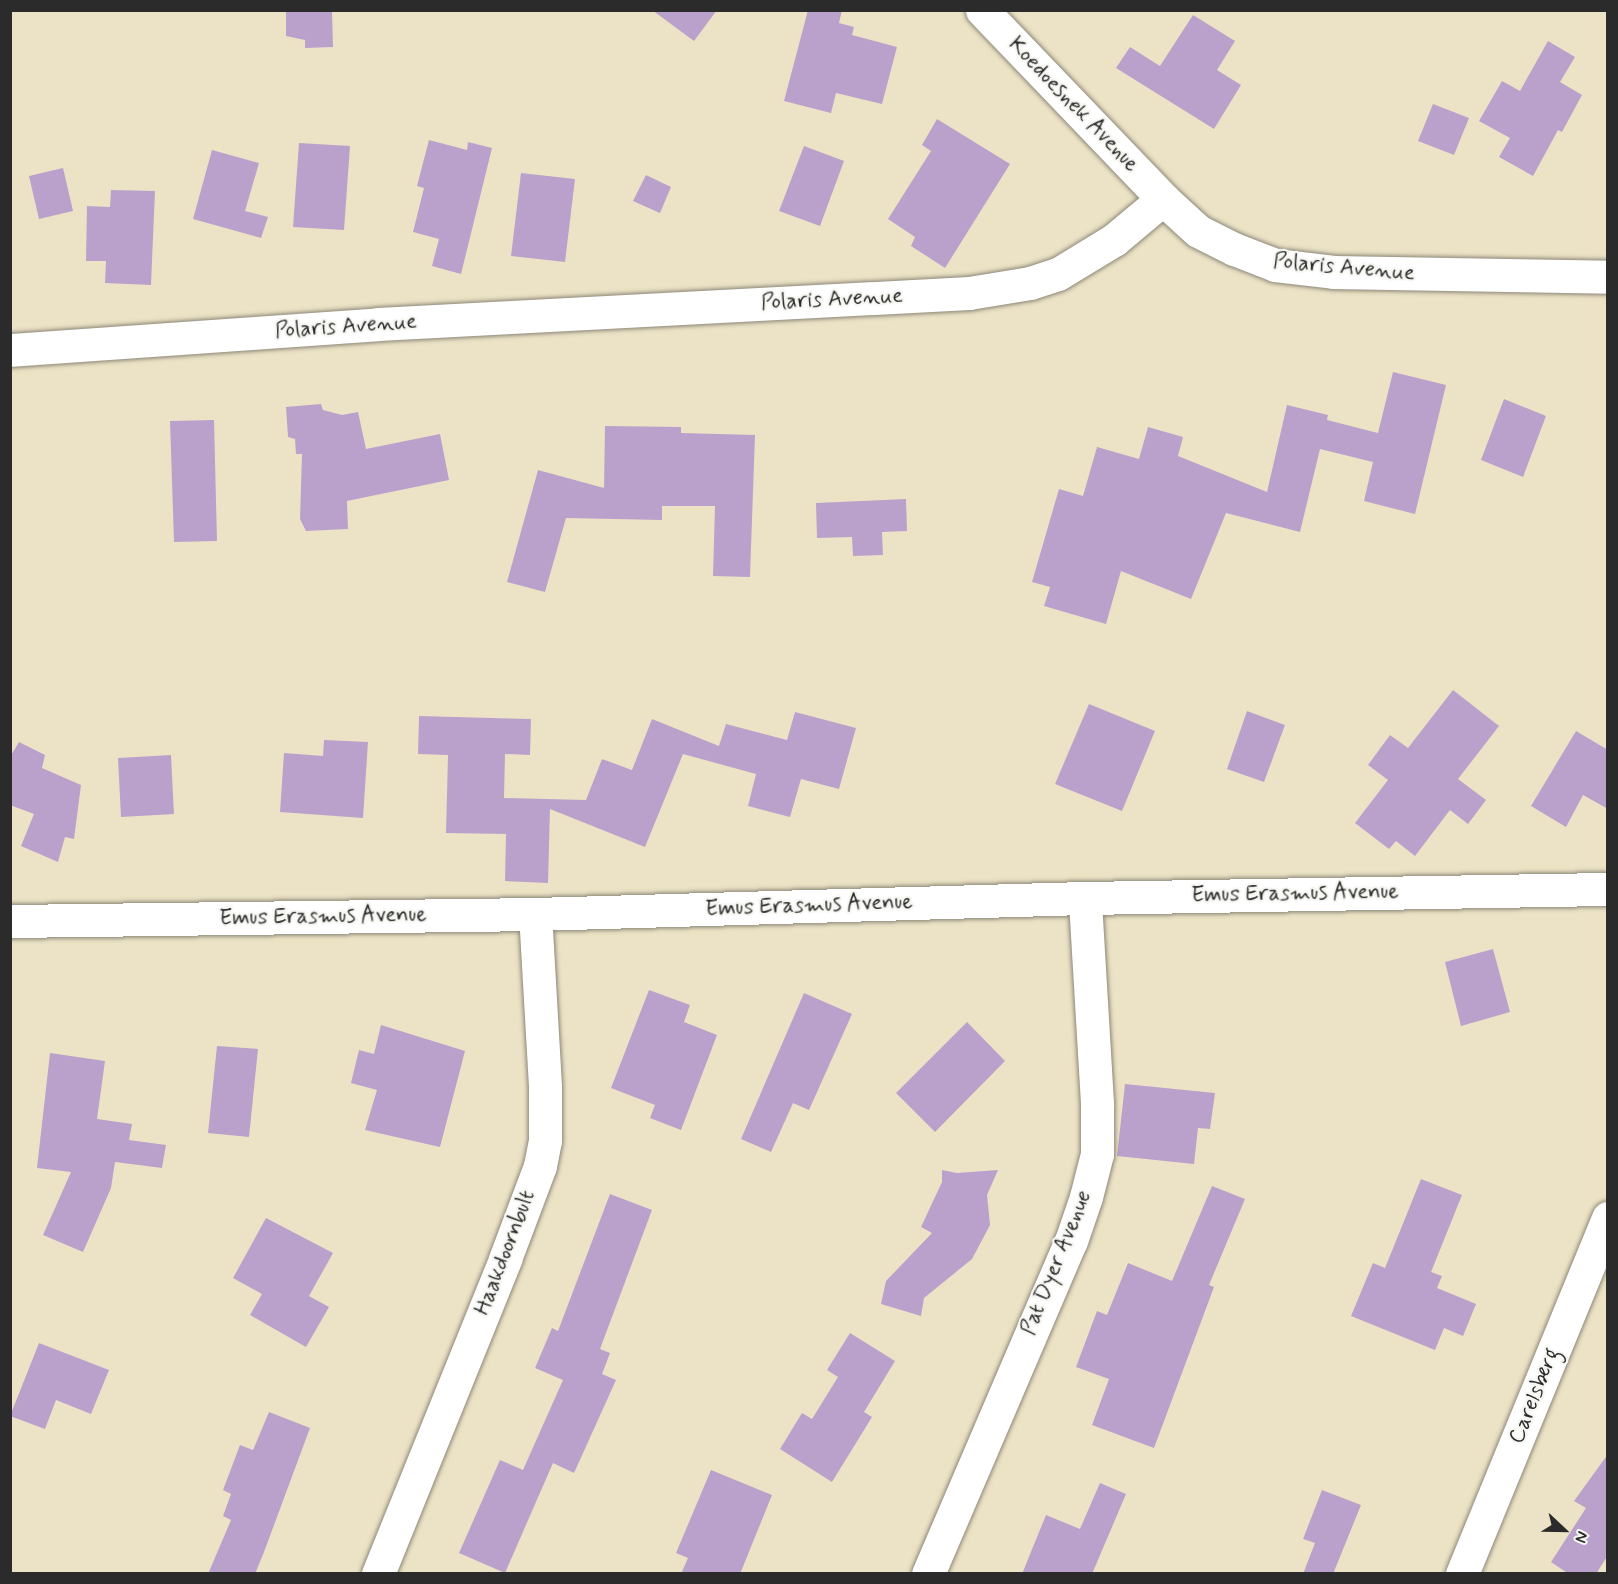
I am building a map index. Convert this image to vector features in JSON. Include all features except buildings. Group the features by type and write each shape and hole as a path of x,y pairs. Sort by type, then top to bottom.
{"street":[{"name":"Koedoesnek Avenue","path":"982,10 1163,200"},
{"name":"Polaris Avenue","path":"10,350 378,324 969,293 1030,283 1058,274 1114,240 1163,200 1198,231 1234,249 1275,265 1334,272 1608,277"},
{"name":"Emus Erasmus Avenue","path":"10,921 535,914 1085,898 1608,889"},
{"name":"Pat Dyer Avenue","path":"928,1574 1071,1240 1086,1197 1097,1154 1097,1103 1085,898"},
{"name":"Haakdoornbult","path":"378,1574 540,1166 545,1141 545,1086 535,914"},
{"name":"Carelsberg","path":"1462,1574 1608,1218"}]}
